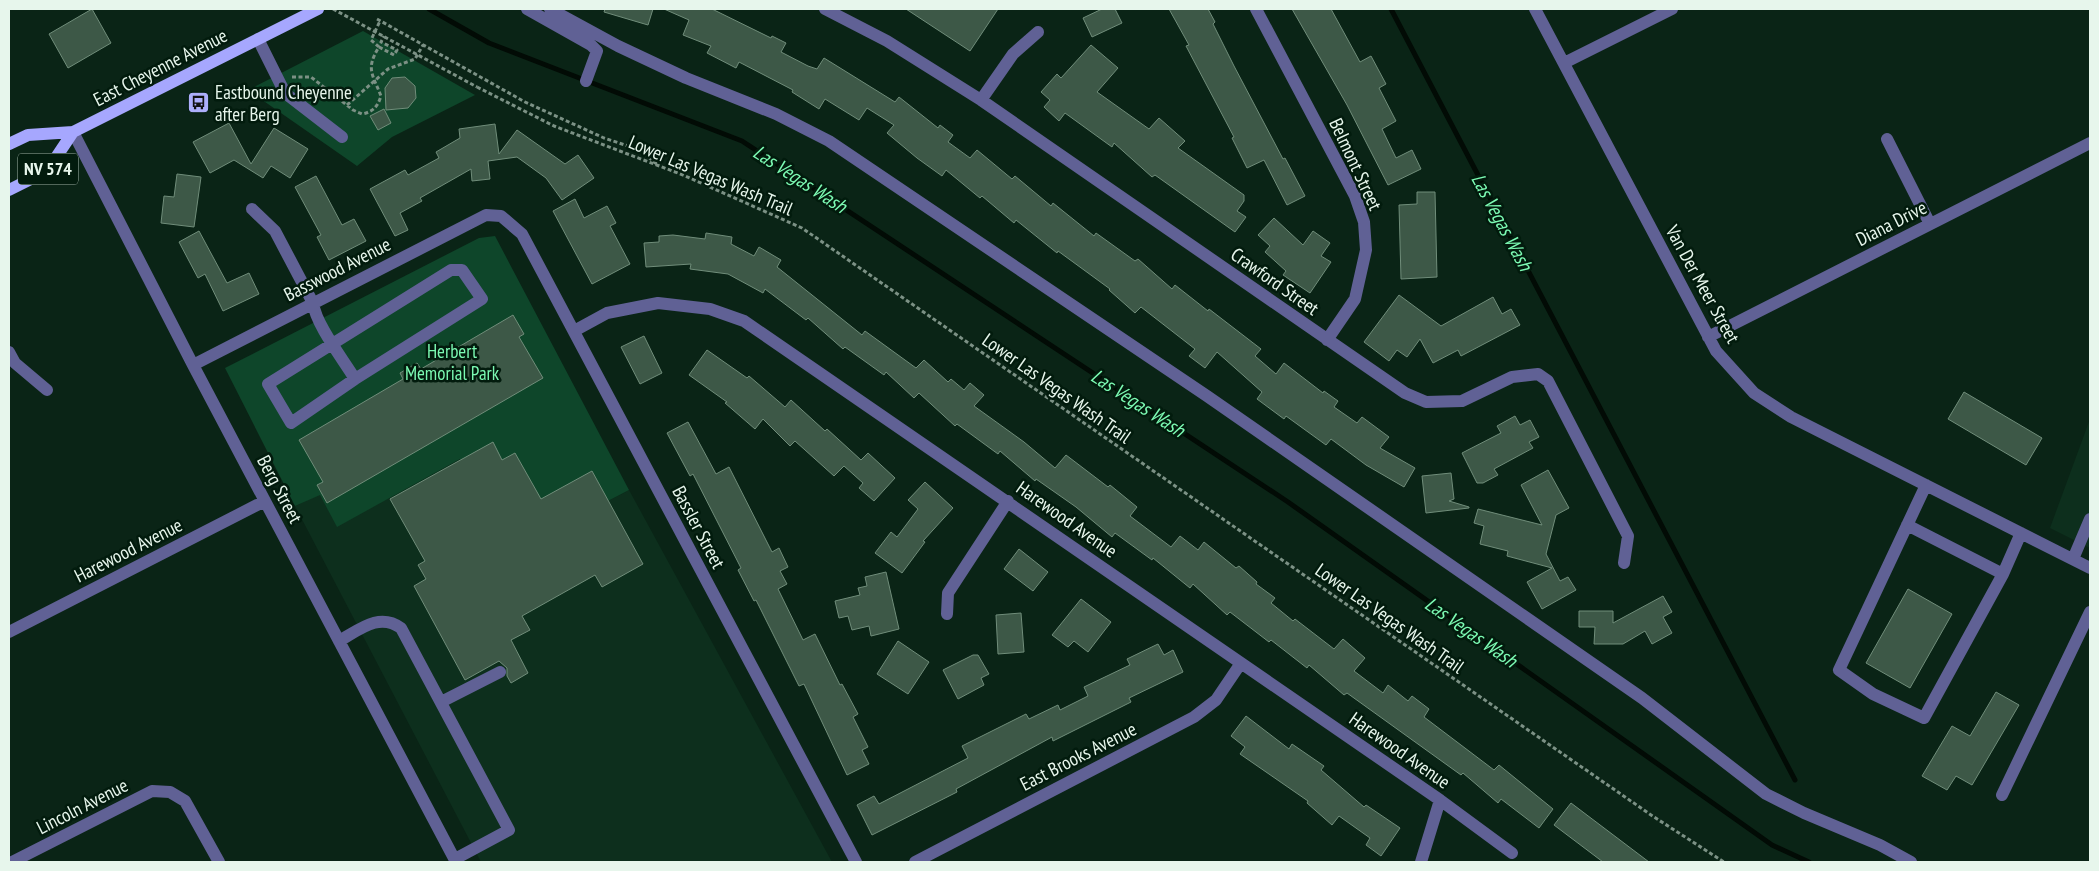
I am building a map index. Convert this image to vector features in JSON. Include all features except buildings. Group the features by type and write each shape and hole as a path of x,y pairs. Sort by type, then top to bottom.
{"main road":[{"name":"East Cheyenne Avenue","path":"9,144 28,135 73,132 318,9"},
{"name":"East Cheyenne Avenue","path":"9,190 47,171 73,132"}],"street":[{"path":"527,9 591,45 597,51 586,81"},
{"path":"550,9 626,50 686,78 776,114 829,141 1207,396 1642,698 1766,794 1804,813 1880,845 1911,862"},
{"name":"Crawford Street","path":"825,9 887,42 981,100 1405,393 1426,402 1462,401 1512,377 1538,374 1548,381 1628,536 1624,563"},
{"name":"Belmont Street","path":"1256,9 1355,196 1364,222 1366,250 1355,299 1327,340"},
{"name":"Van Der Meer Street","path":"1535,9 1708,337 1716,351 1754,393 1791,417 2090,568"},
{"path":"1564,63 1672,9"},
{"path":"981,100 1014,54 1038,32"},
{"path":"258,39 286,93 342,137"},
{"name":"Berg Street","path":"73,132 192,365 456,861"},
{"path":"1887,139 1930,224"},
{"name":"Diana Drive","path":"1708,337 2090,143"},
{"path":"252,209 275,231 313,302 314,313 356,380"},
{"name":"Basswood Avenue","path":"192,365 486,215 501,216"},
{"name":"Bassler Street","path":"501,216 522,234 856,862"},
{"path":"451,270 462,270 482,299 356,380 291,423 268,384 451,270"},
{"name":"Harewood Avenue","path":"574,331 607,313 658,303 710,309 744,321 1440,800 1512,853"},
{"path":"9,352 15,363 47,390"},
{"path":"1926,485 1839,670 1874,694 1924,718 2003,574 2021,533"},
{"name":"Harewood Avenue","path":"9,632 264,500"},
{"path":"947,614 948,593 1008,502"},
{"path":"2073,559 2090,519"},
{"path":"1907,525 2003,574"},
{"path":"2002,795 2090,612"},
{"path":"339,641 370,624 387,621 394,623 406,636 509,830 456,861"},
{"name":"East Brooks Avenue","path":"915,862 1194,717 1216,700 1241,663"},
{"path":"441,702 500,672"},
{"name":"Lincoln Avenue","path":"12,862 152,791 170,792 185,801 219,862"},
{"path":"1421,862 1440,800"}],"path":[{"name":"Lower Las Vegas Wash Trail","path":"334,9 477,88 554,126 773,214 802,228 1646,812 1724,862"},
{"path":"384,36 382,42 397,50 394,55 371,40 378,20 548,113 604,138 640,150 661,168"},
{"path":"347,105 388,69 415,59 423,45"},
{"path":"290,73 292,77 296,78 311,77 347,105 362,114 371,111 378,104 381,96 370,69 371,61 379,47"}],"shaded area":[{"path":"2090,419 2090,548 2050,528"},
{"path":"460,459 510,552 629,490 832,862 481,862 295,506 320,494 337,526"}],"green space":[{"path":"363,31 475,95 392,137 357,166 248,90"},
{"name":"Herbert Memorial Park","path":"495,236 629,490 510,552 460,459 337,527 320,495 295,506 225,368 479,238"}],"waterway":[{"name":"Las Vegas Wash","path":"429,9 489,43 742,141 1288,502 1772,845 1809,862"},
{"name":"Las Vegas Wash","path":"1391,9 1795,780"}],"place":[{"name":"Eastbound Cheyenne after Berg","path":"199,103"}]}
